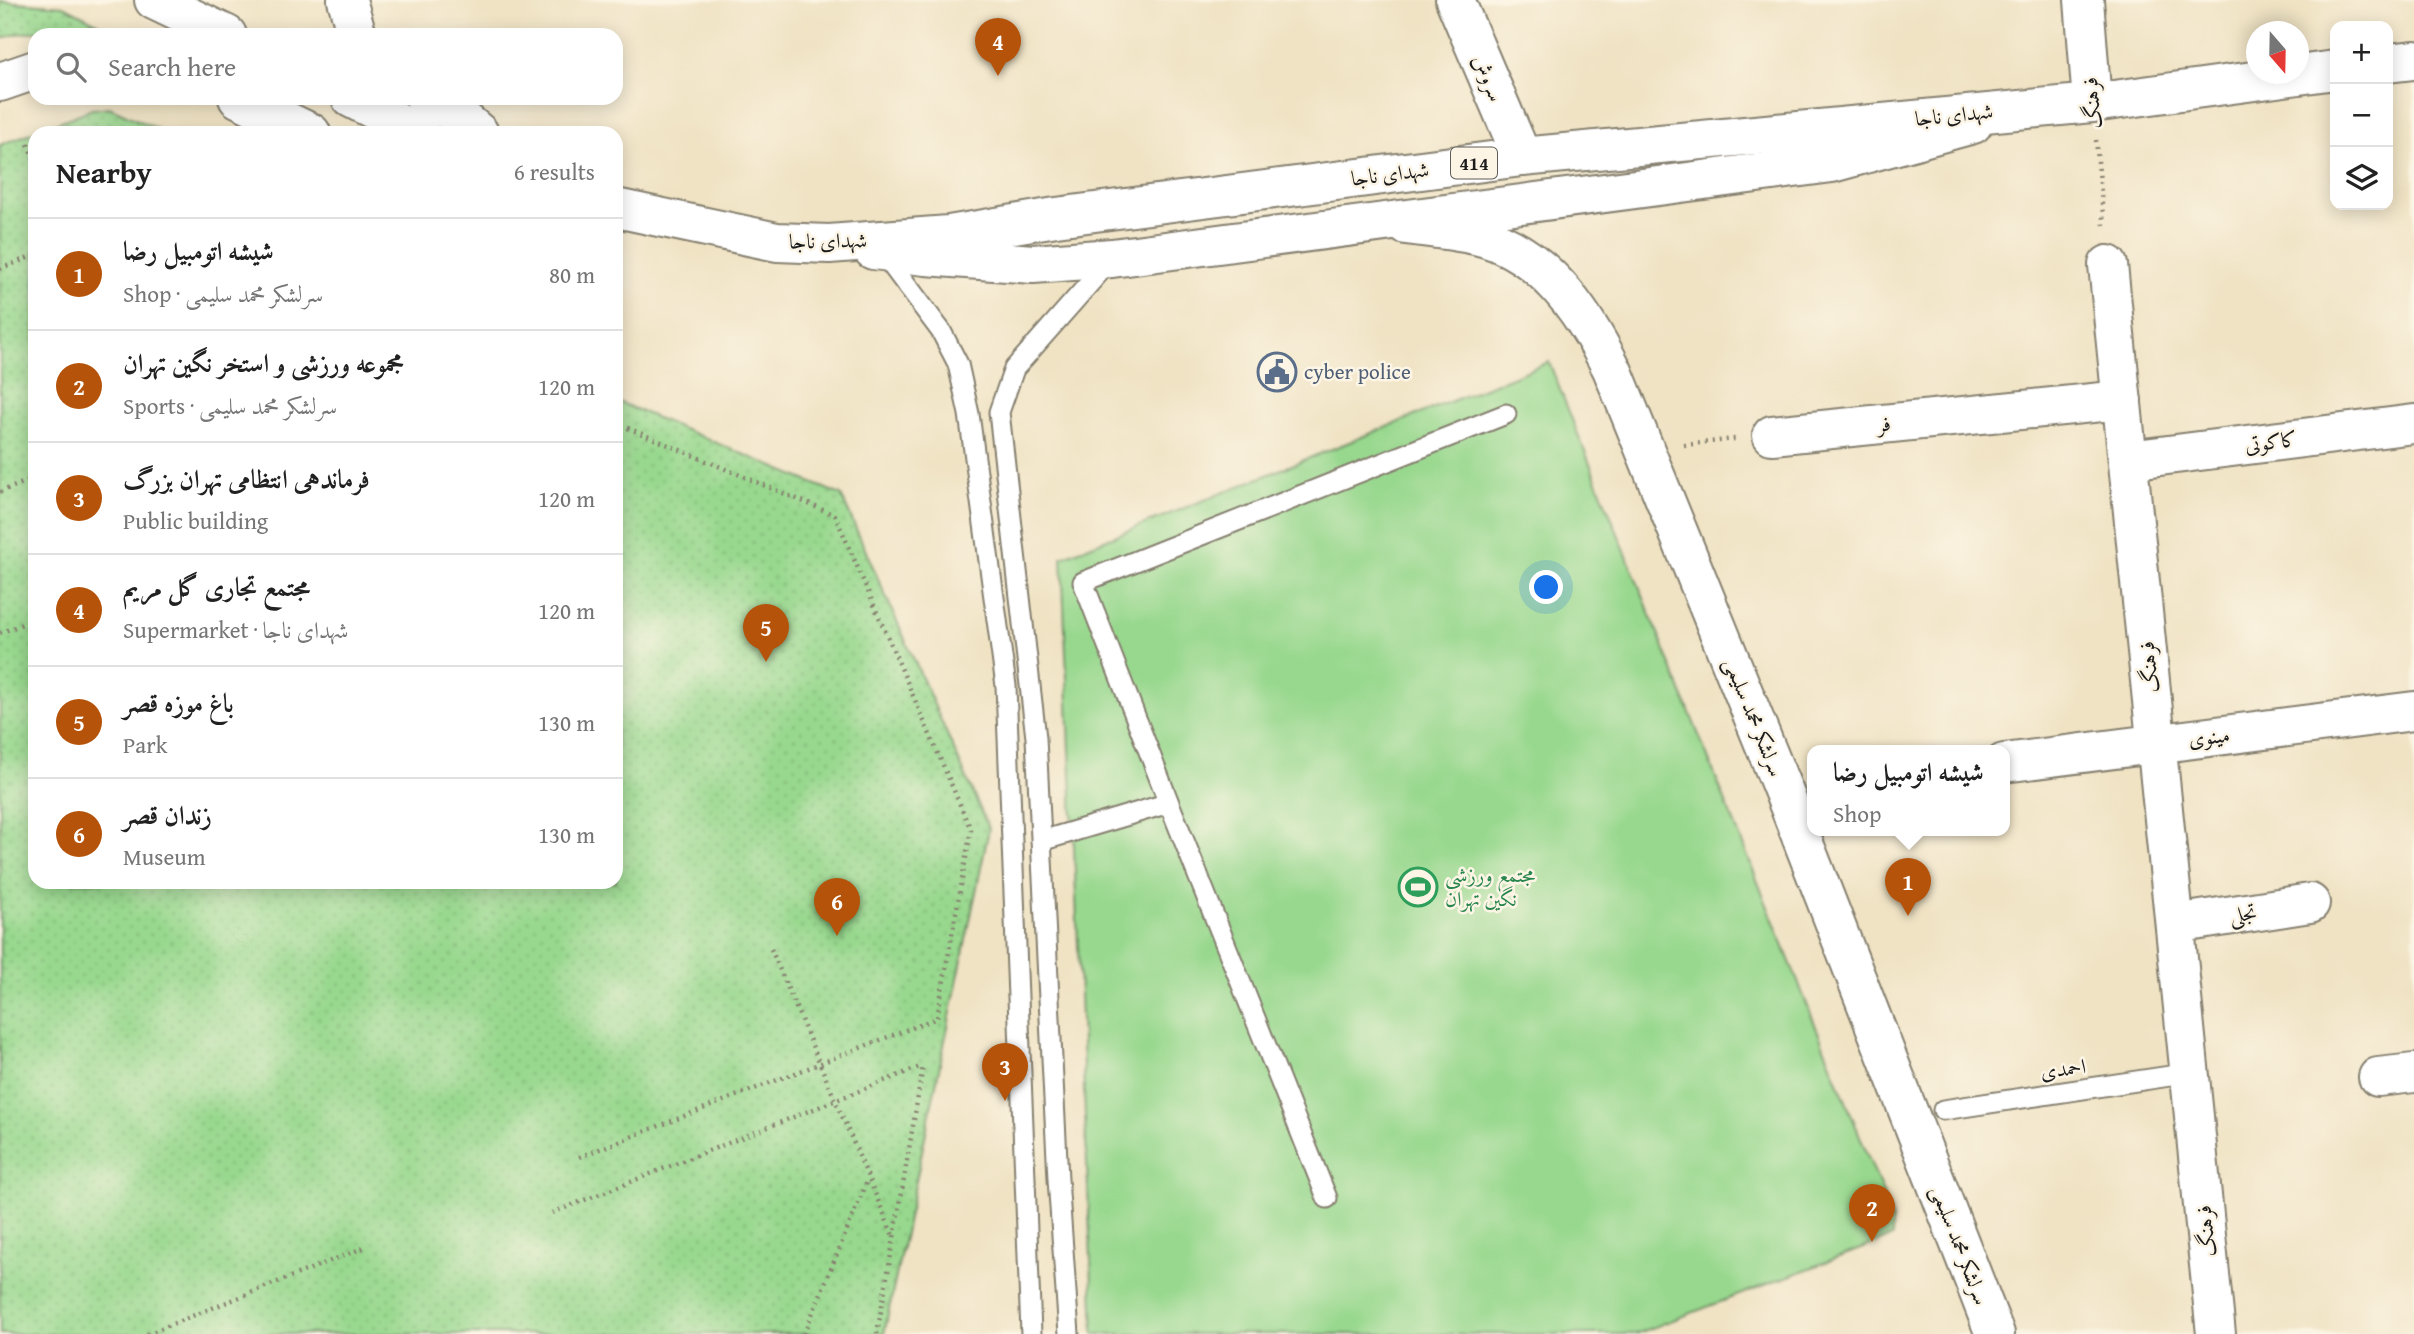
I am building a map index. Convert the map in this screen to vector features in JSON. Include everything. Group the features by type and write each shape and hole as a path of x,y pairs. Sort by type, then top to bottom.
{"street":[{"path":"154,0 212,28"},
{"path":"347,0 355,28"},
{"name":"سروش","path":"1455,0 1522,157"},
{"name":"فرهنگ","path":"2084,0 2092,103"},
{"path":"2393,62 2414,60"},
{"name":"شهدای ناجا","path":"623,209 778,242 829,244 949,235 1056,217 1522,157 2092,103 2330,71"},
{"path":"0,82 28,73"},
{"path":"253,105 297,126"},
{"path":"365,105 406,126"},
{"path":"439,105 458,115 471,126"},
{"path":"829,244 1032,264 1112,258 1832,163 2032,108"},
{"name":"سرلشکر محمد سلیمی","path":"1388,222 1476,235 1518,251 1543,270 1561,289 1594,333 1807,814"},
{"name":"فرهنگ","path":"2108,265 2216,1334"},
{"name":"فر","path":"1772,435 2122,400"},
{"name":"کاکوتی","path":"2128,460 2414,424"},
{"name":"مینوی","path":"2010,762 2414,711"},
{"name":"سرلشکر محمد سلیمی","path":"1815,836 1994,1334"},
{"name":"تجلی","path":"2175,924 2310,903"}],"lane":[{"path":"882,251 941,331 958,364 969,414 1006,686 1031,1334"},
{"path":"1069,1334 1058,1179 1036,738 999,412 1014,369 1112,258"},
{"path":"1326,1198 1083,582 1506,414"},
{"path":"1041,841 1169,803"},
{"name":"احمدی","path":"1943,1110 2190,1073"}],"path":[{"name":"فرهنگ","path":"2092,103 2108,265"},
{"path":"0,269 28,258"},
{"path":"579,1157 937,1018 971,830 835,515 623,426"},
{"path":"1645,449 1772,435"},
{"path":"0,492 28,481"},
{"path":"0,633 28,622"},
{"path":"771,949 894,1238"},
{"path":"552,1213 923,1066 877,1334"},
{"path":"804,1334 868,1178"},
{"path":"147,1334 368,1246"}],"green space":[{"path":"0,1 64,6 97,23 60,28 28,28 28,32 0,39"},
{"path":"109,107 151,126 49,126 92,109"},
{"path":"28,134 28,889 623,889 623,404 841,495 989,829 884,1334 0,1334 0,145"},
{"name":"مجتمع ورزشی نگین تهران","path":"1549,362 1892,1216 1892,1237 1636,1334 1094,1334 1062,557"}],"place":[{"name":"مجتمع تجاری گل مریم","path":"998,76"},
{"name":"cyber police","path":"1277,372"},
{"name":"باغ موزه قصر","path":"766,662"},
{"name":"مجتمع ورزشی نگین تهران","path":"1418,887"},
{"name":"شیشه اتومبیل رضا","path":"1908,916"},
{"name":"زندان قصر","path":"837,936"},
{"name":"فرماندهی انتظامی تهران بزرگ","path":"1005,1101"},
{"name":"مجموعه ورزشی و استخر نگین تهران","path":"1872,1242"}]}
